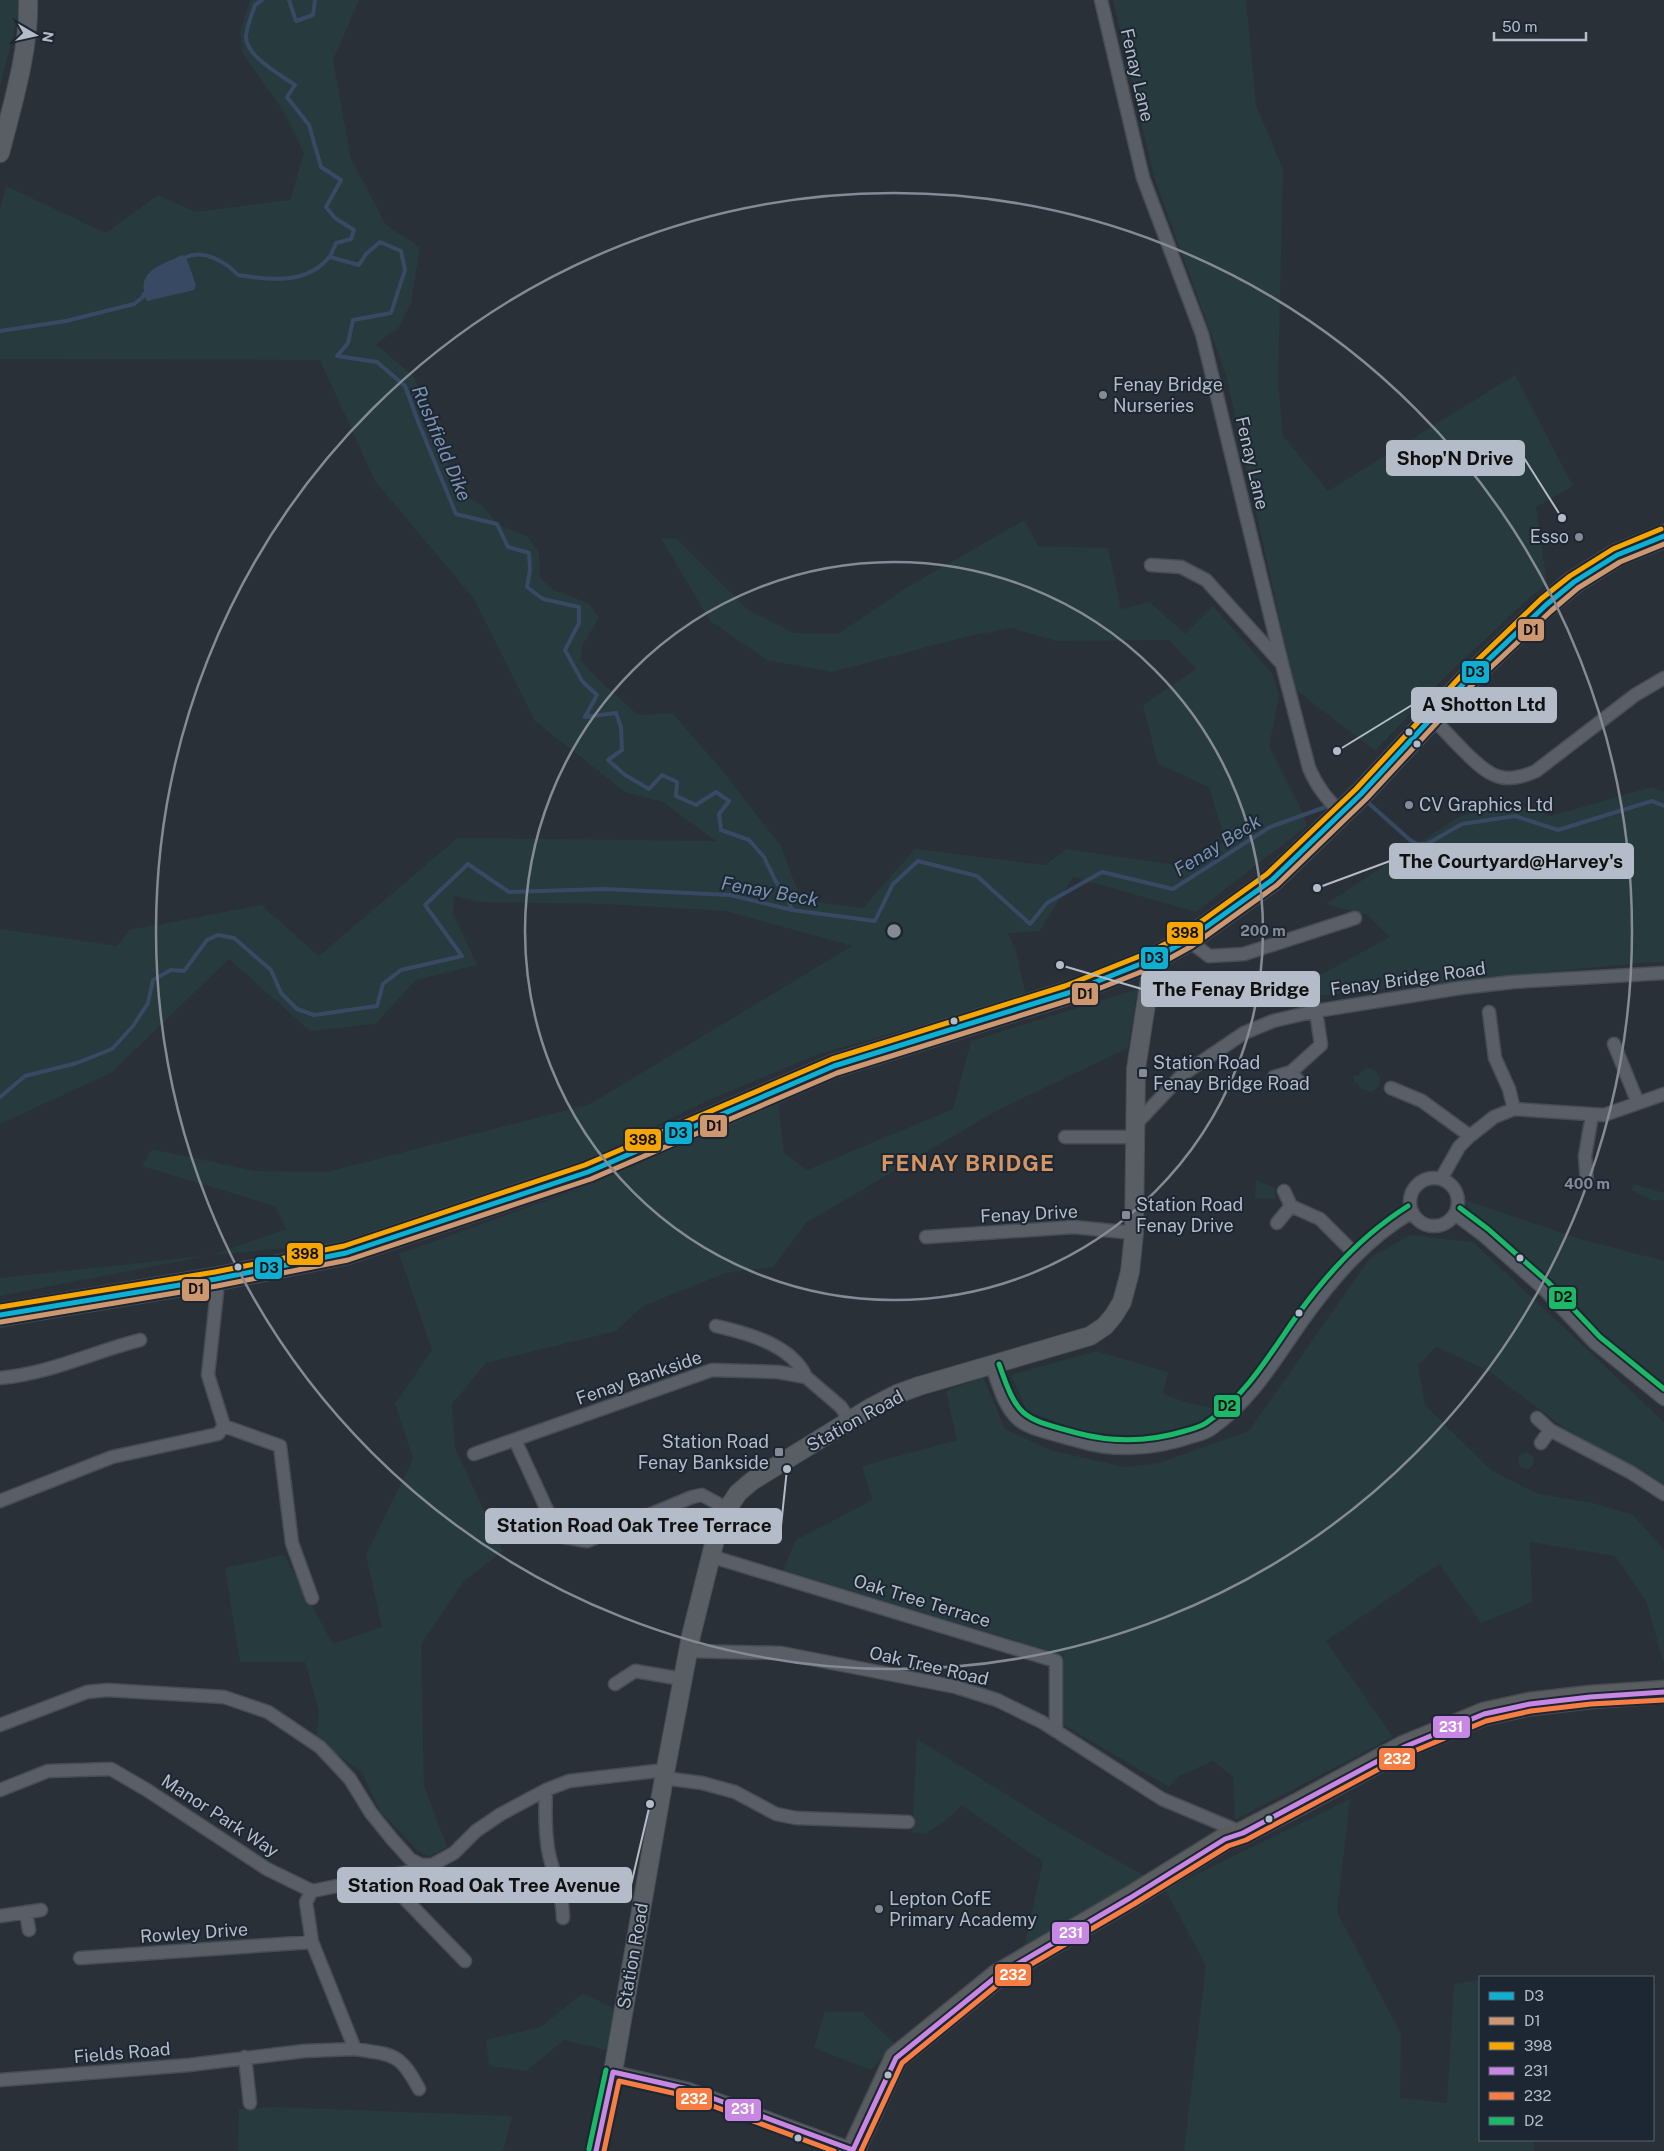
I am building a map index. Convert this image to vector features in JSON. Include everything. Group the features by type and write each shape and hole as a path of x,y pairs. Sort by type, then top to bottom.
{"highway":[{"path":"0,1315 216,1279 346,1253 588,1172 834,1066 1068,993 1153,959 1188,940 1272,880 1361,794 1466,681 1546,605 1574,582 1617,555 1664,536"},
{"path":"855,2151 896,2058 997,1976 1130,1898 1225,1839 1246,1834 1404,1747 1484,1714 1530,1704 1590,1696 1664,1692"}],"street":[{"path":"0,153 20,72 29,15 28,0"},
{"name":"Fenay Lane","path":"1101,0 1143,178 1202,334 1309,768 1316,784 1325,797 1341,813"},
{"path":"1151,565 1181,567 1206,580 1282,664"},
{"path":"1433,718 1482,769 1499,777 1518,778 1536,771 1635,695 1664,678"},
{"path":"1188,940 1209,956 1244,954 1355,918"},
{"name":"Station Road","path":"596,2151 613,2072 682,1679 720,1520 726,1508 738,1493 752,1481 897,1394 1090,1336 1105,1326 1122,1302 1130,1272 1134,1233 1136,1069 1153,959"},
{"name":"Fenay Bridge Road","path":"1134,1131 1182,1075 1244,1033 1262,1024 1316,1011 1496,984 1664,973"},
{"path":"1274,1077 1291,1072 1321,1045 1316,1011"},
{"path":"1489,1012 1495,1058 1509,1089 1514,1109"},
{"path":"1614,1044 1638,1103"},
{"path":"1291,1072 1300,1083"},
{"path":"1391,1088 1422,1101 1470,1136"},
{"path":"1441,1179 1459,1147 1470,1136 1494,1117 1514,1109 1604,1115 1664,1094"},
{"path":"1587,1182 1585,1156 1592,1115"},
{"path":"1065,1137 1134,1131"},
{"path":"1426,1179 1441,1179 1448,1182 1457,1193 1458,1208 1455,1214 1450,1220 1436,1226 1422,1223 1412,1212 1410,1204 1414,1189 1426,1179"},
{"path":"1284,1191 1291,1206 1320,1219 1356,1254"},
{"path":"1277,1223 1291,1206"},
{"path":"992,1366 1010,1409 1019,1420 1093,1446 1135,1448 1169,1444 1210,1430 1252,1393 1305,1318 1356,1254 1387,1227 1412,1212"},
{"path":"1455,1214 1484,1236 1543,1288 1595,1343 1664,1399"},
{"name":"Fenay Drive","path":"926,1237 1074,1227 1134,1233"},
{"path":"216,1279 208,1375 224,1426"},
{"path":"716,1326 742,1332 789,1355 803,1370 806,1377 841,1408 850,1421"},
{"path":"0,1378 48,1368 140,1340"},
{"name":"Fenay Bankside","path":"474,1454 712,1370 778,1372 806,1377"},
{"path":"1537,1418 1550,1430 1630,1472 1664,1494"},
{"path":"0,1501 112,1457 218,1434 224,1426"},
{"path":"224,1426 280,1446 292,1543 312,1598"},
{"path":"1541,1443 1550,1430"},
{"path":"515,1440 559,1536 587,1541 692,1497 702,1495 726,1508"},
{"name":"Oak Tree Terrace","path":"710,1556 1056,1660 1056,1731"},
{"name":"Oak Tree Road","path":"688,1651 781,1653 956,1687 997,1700 1042,1722 1162,1799 1246,1834"},
{"path":"615,1684 635,1671 682,1679"},
{"path":"0,1724 87,1692 107,1690 224,1697 247,1704 268,1712 320,1747 350,1779 371,1813 392,1838 410,1859 421,1865"},
{"name":"Manor Park Way","path":"0,1790 48,1771 110,1769 147,1790 266,1869 312,1891"},
{"path":"355,2049 312,1942 306,1902 312,1891 408,1872 421,1865 432,1865 454,1853 476,1831 501,1814 546,1790 569,1781 664,1774 735,1792 776,1814 796,1818 908,1822"},
{"path":"546,1790 545,1825 548,1850 563,1904 563,1918"},
{"path":"394,1875 406,1900 465,1961"},
{"path":"0,1916 41,1910"},
{"path":"26,1912 29,1930"},
{"name":"Rowley Drive","path":"80,1958 312,1942"},
{"name":"Fields Road","path":"0,2080 189,2065 246,2057 355,2049 398,2058 408,2068 419,2089"},
{"path":"246,2057 250,2103"},
{"path":"613,2072 688,2089 855,2151"}],"green space":[{"path":"0,0 22,0 0,86"},
{"path":"250,0 359,0 333,60 351,159 386,225 420,247 411,303 399,327 376,344 415,378 460,493 484,507 497,524 528,537 539,553 540,578 554,590 588,603 599,618 583,644 580,660 601,682 638,715 672,713 717,764 781,846 801,900 863,908 915,849 1045,865 1067,849 1181,866 1225,841 1209,787 1158,764 1143,705 1196,669 1169,640 1056,641 1012,628 969,636 832,672 767,660 710,621 661,538 677,539 748,610 794,633 838,634 906,588 1024,520 1038,546 1108,548 1121,609 1150,602 1185,634 1213,606 1272,673 1279,696 1269,746 1299,805 1307,826 1196,912 1073,877 1040,931 1008,933 1016,951 1026,996 819,1054 709,1100 583,1162 331,1244 212,1255 286,1229 275,1206 142,1166 152,1149 255,1171 327,1172 590,1104 852,946 726,911 605,904 480,902 454,896 453,913 477,965 416,980 375,1024 310,1031 229,959 111,1073 0,1124 0,929 117,946 130,930 261,905 319,956 457,838 716,841 663,802 625,792 535,721 474,599 375,481 320,360 0,359 0,210 6,186 106,233 158,195 196,212 290,200 304,153 284,112 243,54 240,32"},
{"path":"1113,0 1246,0 1256,105 1283,169 1278,383 1283,436 1328,491 1515,375 1573,486 1536,507 1547,584 1529,598 1445,677 1375,751 1295,689 1226,375 1154,177"},
{"path":"1652,787 1664,792 1664,962 1305,997 1307,982 1390,937 1367,915 1326,904 1460,816 1514,804 1551,816"},
{"path":"1138,989 1128,1048 996,1111 806,1223 773,1267 726,1273 643,1306 616,1331 486,1363 452,1404 455,1448 503,1551 464,1581 421,1644 424,1786 447,1847 429,1857 418,1851 380,1811 361,1771 316,1741 319,1711 305,1662 240,1662 225,1568 284,1555 333,1644 382,1627 366,1555 413,1459 395,1404 432,1350 399,1254 598,1182 778,1103 784,1153 807,1170 953,1109 971,1041"},
{"path":"1368,1068 1376,1071 1380,1077 1379,1086 1371,1092 1361,1089 1358,1083 1354,1083 1354,1075 1358,1076 1364,1069"},
{"path":"1256,1180 1275,1188 1276,1199 1255,1198"},
{"path":"1633,1184 1664,1193 1664,1200 1651,1200 1632,1190"},
{"path":"1465,1200 1580,1239 1664,1261 1664,1388 1472,1216"},
{"path":"1410,1235 1473,1242 1664,1422 1664,1486 1563,1427 1489,1371 1436,1347 1418,1365 1425,1405 1492,1471 1539,1494 1593,1503 1633,1515 1664,1550 1664,1664 1646,1601 1615,1556 1530,1542 1532,1602 1481,1623 1439,1564 1326,1641 1393,1737 1235,1820 1233,1777 1213,1761 1179,1776 1169,1787 1064,1725 1064,1655 783,1570 796,1540 872,1500 862,1466 957,1440 946,1391 983,1377 1005,1429 1053,1451 1125,1467 1159,1463 1249,1431 1370,1258"},
{"path":"212,1255 0,1296 0,1278"},
{"path":"1096,1351 1168,1372 1163,1394 1188,1403 1224,1410 1202,1423 1140,1436 1078,1431 1027,1411 1011,1375"},
{"path":"1526,1453 1532,1455 1534,1461 1532,1467 1526,1469 1520,1467 1518,1461 1520,1455"},
{"path":"917,1739 1052,1823 1146,1877 1024,1949 1043,1862 962,1805 946,1820 925,1834 912,1832"},
{"path":"1350,1799 1337,1912 1401,2034 1400,2098 1447,2103 1454,1984 1479,1980 1479,2141 1533,2141 1535,2151 1184,2151 1206,1965 1165,1890"},
{"path":"583,1993 617,2010 610,2051 564,2040 526,2071 489,2066 486,2040 541,2027"},
{"path":"825,2012 862,2012 894,2043 871,2070 814,2048"},
{"path":"276,2107 512,2116 503,2151 238,2151 239,2109"}],"water":[{"path":"182,255 186,257 196,285 194,290 147,301 144,283 147,276 158,266"}],"waterway":[{"name":"Rushfield Dike","path":"262,0 255,5 251,16 247,28 247,43 257,58 295,85 287,97 309,125 321,167 341,180 326,207 335,218 354,230 351,239 336,243 330,257 359,265 366,254 380,242 401,251 405,270 391,313 353,320 348,343 337,356 377,362 405,386 456,514 497,524 508,547 529,553 530,570 527,587 543,599 579,607 579,623 565,650 582,681 597,695 585,717 616,713 621,727 622,750 608,760 625,775 649,789 662,775 677,782 676,796 696,805 716,792 729,801 719,814 721,830 749,840 764,857 775,880 788,899 792,910"},
{"name":"Rushfield Dike","path":"289,0 296,21 313,15 315,0"},
{"path":"186,257 193,255 207,256 221,261 238,275 275,279 300,276 311,272 330,256"},
{"path":"0,331 66,321 134,304 144,294"},
{"name":"Fenay Beck","path":"1365,800 1417,844 1427,844 1462,824 1515,816 1558,830 1652,801 1664,806"},
{"name":"Fenay Beck","path":"0,1097 25,1076 77,1063 112,1049 133,1026 148,1003 153,980 171,970 184,971 207,940 218,935 234,938 271,970 281,993 297,1009 314,1015 377,1006 383,984 401,970 462,956 425,905 468,864 509,892 605,889 730,895 792,910 875,921 893,884 918,861 977,876 1030,924 1047,903 1102,872 1173,889 1270,827 1331,805"}],"transit line":[{"name":"398","path":"0,1307 215,1272 344,1246 585,1165 832,1059 1065,986 1150,952 1184,934 1267,874 1356,789 1461,676 1541,599 1570,576 1613,549 1661,529"},
{"name":"D3","path":"0,1315 216,1279 346,1253 588,1172 834,1066 1068,993 1153,959 1188,940 1272,880 1361,794 1466,681 1546,605 1574,582 1617,555 1664,536"},
{"name":"D1","path":"1,1322 217,1286 348,1260 591,1179 837,1073 1070,1000 1156,966 1192,946 1277,885 1366,799 1471,686 1578,588 1620,562 1664,544"},
{"name":"D2","path":"999,1364 1011,1396 1018,1406 1024,1414 1044,1424 1077,1433 1118,1440 1172,1435 1199,1427 1233,1401 1245,1388 1320,1285 1346,1256 1375,1229 1408,1206"},
{"name":"D2","path":"1460,1208 1488,1229 1548,1282 1600,1337 1664,1389"},
{"name":"231","path":"596,2151 613,2072 688,2089 853,2150 896,2058 997,1976 1130,1898 1225,1839 1243,1833 1404,1747 1484,1714 1530,1704 1590,1697 1664,1692"},
{"name":"232","path":"861,2151 902,2063 1001,1982 1228,1846 1246,1840 1407,1754 1486,1721 1531,1711 1591,1704 1664,1700"},
{"name":"D2","path":"589,2149 606,2070"},
{"name":"232","path":"604,2151 619,2081 686,2096 834,2151"}],"place":[{"name":"Fenay Bridge Nurseries","path":"1103,395"},
{"name":"Shop'N Drive","path":"1562,518"},
{"name":"Esso","path":"1579,537"},
{"name":"A Shotton Ltd","path":"1337,751"},
{"name":"CV Graphics Ltd","path":"1409,805"},
{"name":"The Courtyard@Harvey's","path":"1317,888"},
{"name":"The Fenay Bridge","path":"1060,965"},
{"name":"Station Road Fenay Bridge Road","path":"1143,1073"},
{"name":"Station Road Fenay Drive","path":"1126,1215"},
{"name":"Station Road Fenay Bankside","path":"779,1452"},
{"name":"Station Road Oak Tree Terrace","path":"787,1469"},
{"name":"Station Road Oak Tree Avenue","path":"650,1804"},
{"name":"Lepton CofE Primary Academy","path":"879,1909"}],"district":[{"name":"FENAY BRIDGE","path":"968,1163"}]}
